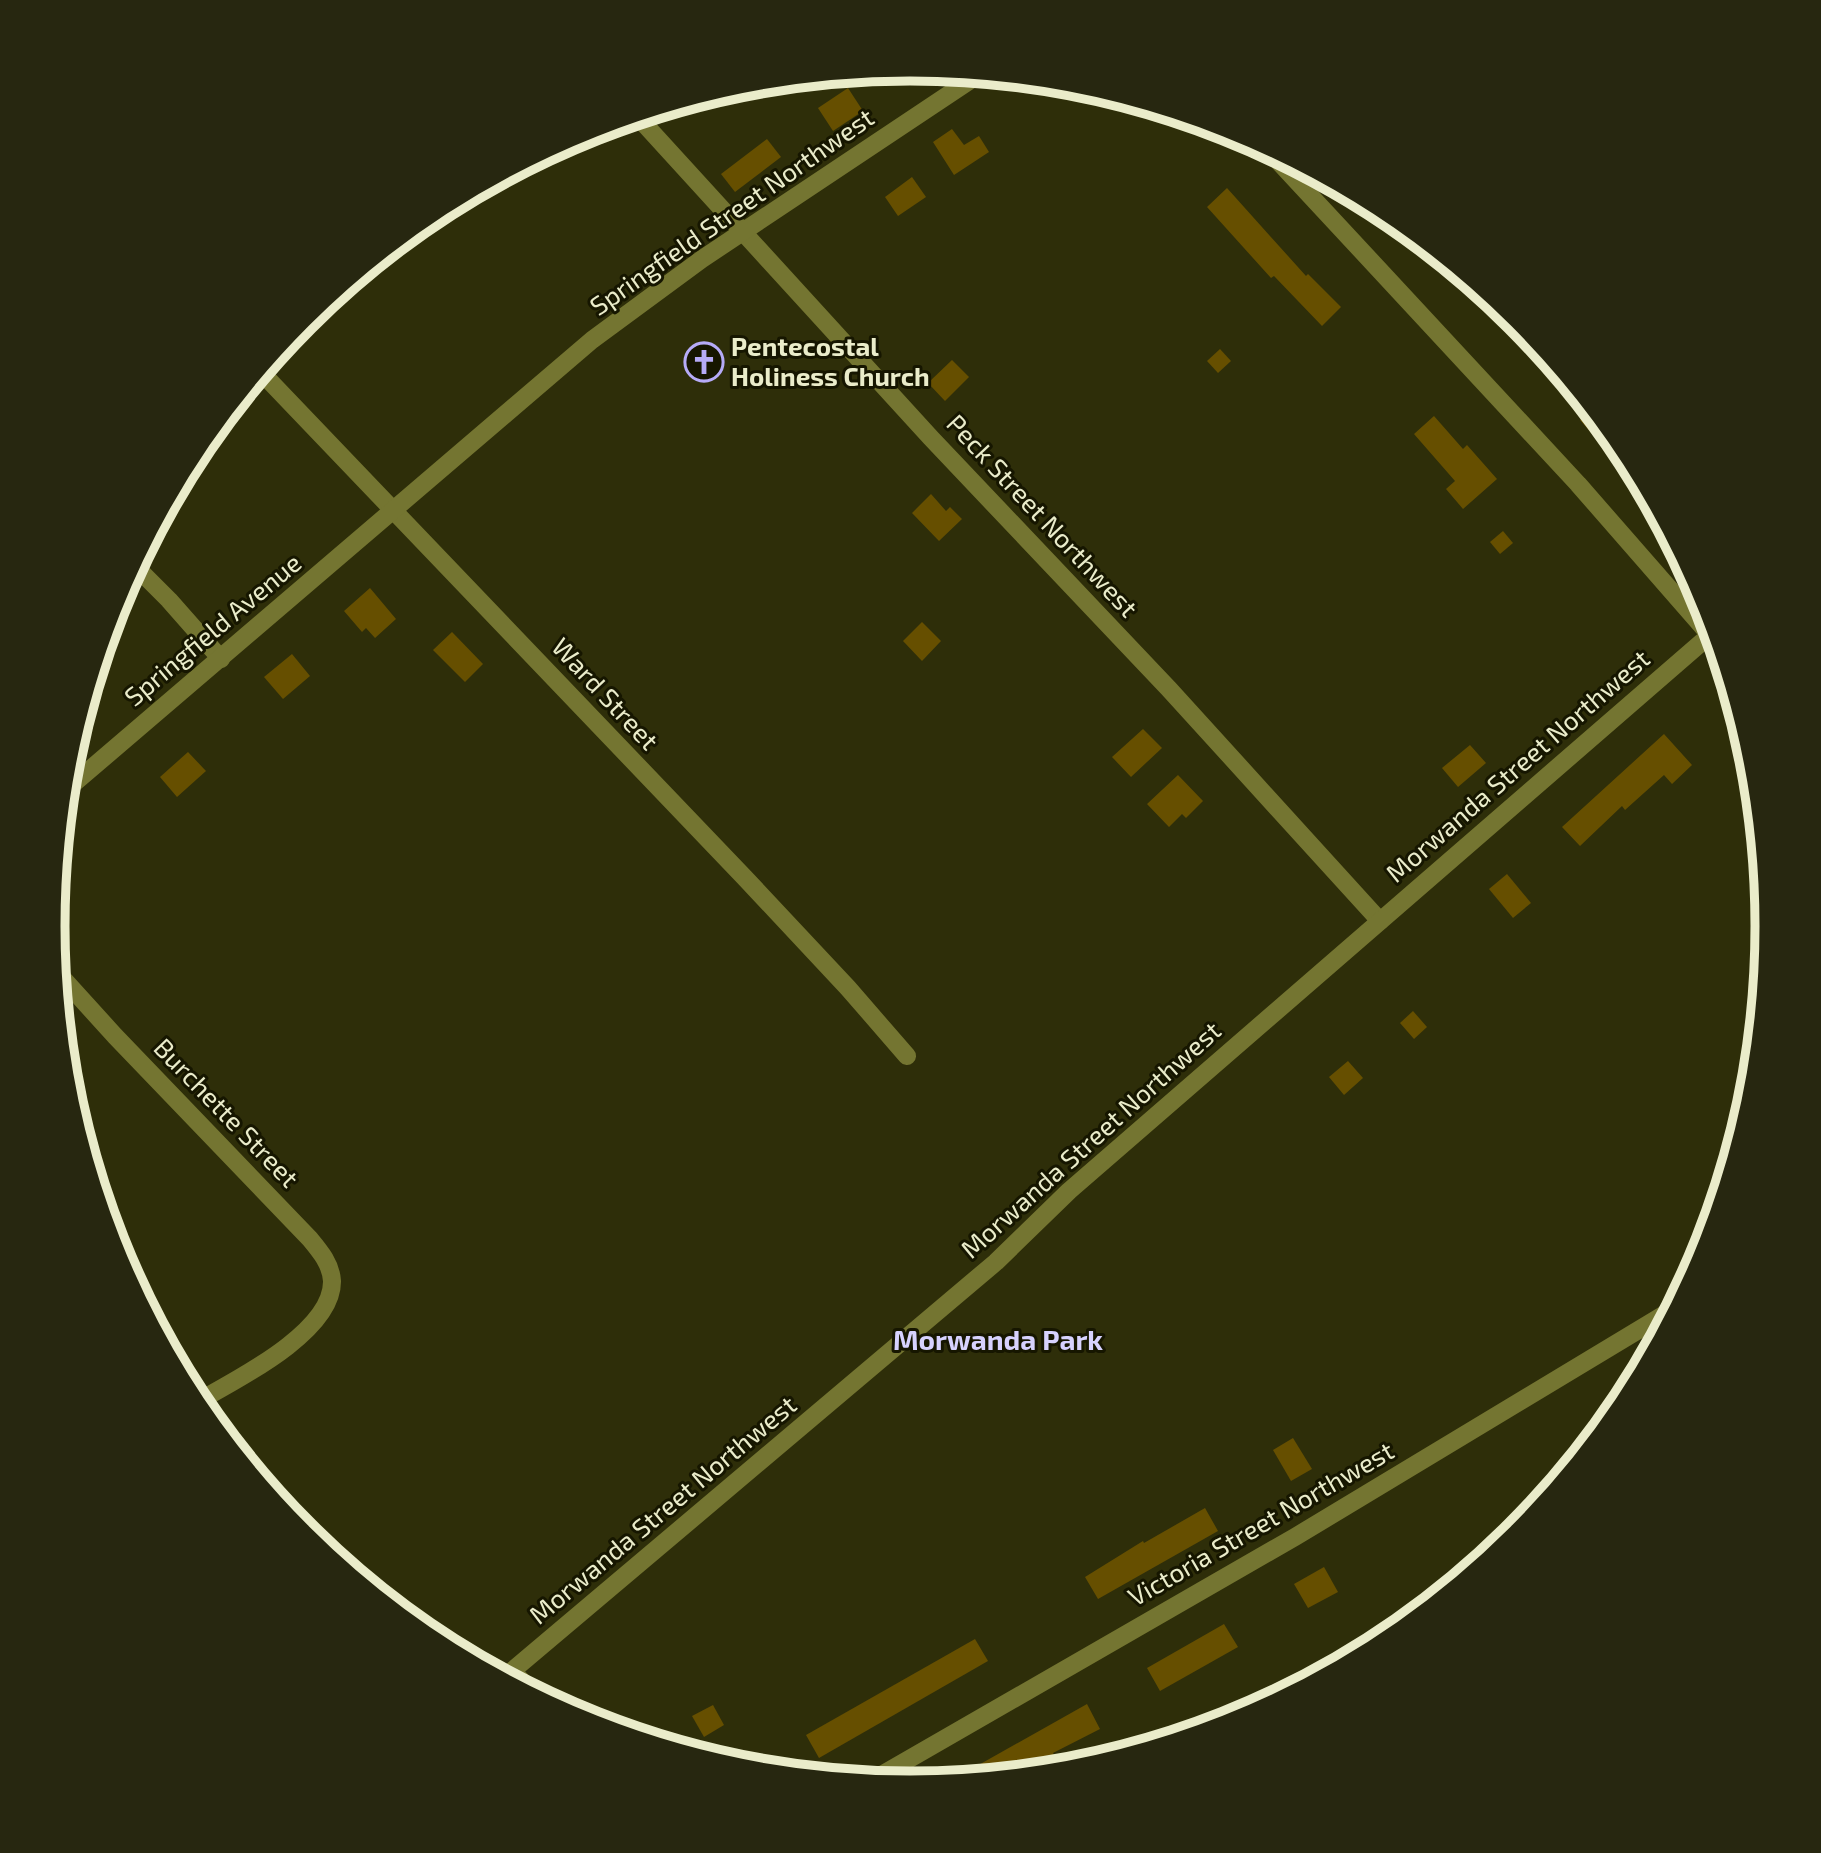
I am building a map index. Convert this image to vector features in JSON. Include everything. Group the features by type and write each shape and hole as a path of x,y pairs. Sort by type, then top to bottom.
{"street":[{"name":"Springfield Street Northwest","path":"394,510 592,340 702,259 966,83"},
{"name":"Peck Street Northwest","path":"645,124 931,438 1169,689 1380,921"},
{"path":"1284,168 1578,484 1699,623"},
{"name":"Ward Street","path":"267,379 820,958 907,1056"},
{"name":"Springfield Avenue","path":"78,780 394,510"},
{"path":"142,574 221,659"},
{"name":"Morwanda Street Northwest","path":"510,1671 996,1262 1069,1191 1380,921 1707,644"},
{"name":"Burchette Street","path":"67,983 310,1238 330,1269 332,1280 327,1301 315,1321 276,1355 207,1396"},
{"name":"Victoria Street Northwest","path":"888,1771 1294,1537 1660,1317"}],"building":[{"path":"848,88 863,111 833,131 818,108"},
{"path":"952,129 964,145 979,136 989,152 954,175 933,142"},
{"path":"767,139 781,157 735,192 721,174"},
{"path":"912,177 926,197 898,216 885,197"},
{"path":"1227,188 1306,276 1308,274 1341,307 1322,326 1274,276 1271,278 1207,207"},
{"path":"1220,349 1231,361 1218,373 1207,361"},
{"path":"952,360 969,377 945,401 928,383"},
{"path":"1434,416 1463,449 1467,445 1497,479 1463,509 1446,489 1455,481 1414,434"},
{"path":"1584,416 1619,465 1580,420"},
{"path":"931,494 946,511 950,507 962,519 939,541 912,513"},
{"path":"1503,531 1513,543 1500,554 1490,542"},
{"path":"370,588 396,619 375,638 366,628 362,632 344,611"},
{"path":"922,622 941,641 922,661 903,641"},
{"path":"452,632 483,664 465,682 433,650"},
{"path":"292,654 310,676 283,699 264,677"},
{"path":"1143,729 1162,748 1131,777 1112,757"},
{"path":"1664,734 1692,765 1672,784 1664,775 1625,810 1622,806 1580,846 1562,827"},
{"path":"1470,745 1486,763 1458,787 1442,768"},
{"path":"188,752 206,771 177,797 160,777"},
{"path":"1178,775 1203,801 1186,818 1182,814 1169,827 1147,804"},
{"path":"1507,874 1531,903 1513,918 1489,889"},
{"path":"1413,1011 1427,1027 1414,1039 1400,1023"},
{"path":"1348,1061 1363,1078 1344,1095 1329,1077"},
{"path":"1293,1438 1312,1469 1291,1481 1273,1450"},
{"path":"1205,1508 1218,1531 1098,1599 1085,1577 1143,1541 1144,1543"},
{"path":"1324,1567 1338,1592 1308,1608 1294,1584"},
{"path":"1224,1624 1238,1647 1160,1691 1147,1668"},
{"path":"975,1639 988,1661 819,1758 806,1735"},
{"path":"1087,1704 1100,1729 1039,1762 970,1770"},
{"path":"713,1705 724,1725 704,1737 692,1716"}],"place":[{"name":"Pentecostal Holiness Church","path":"704,362"}],"district":[{"name":"Morwanda Park","path":"998,1340"}]}
